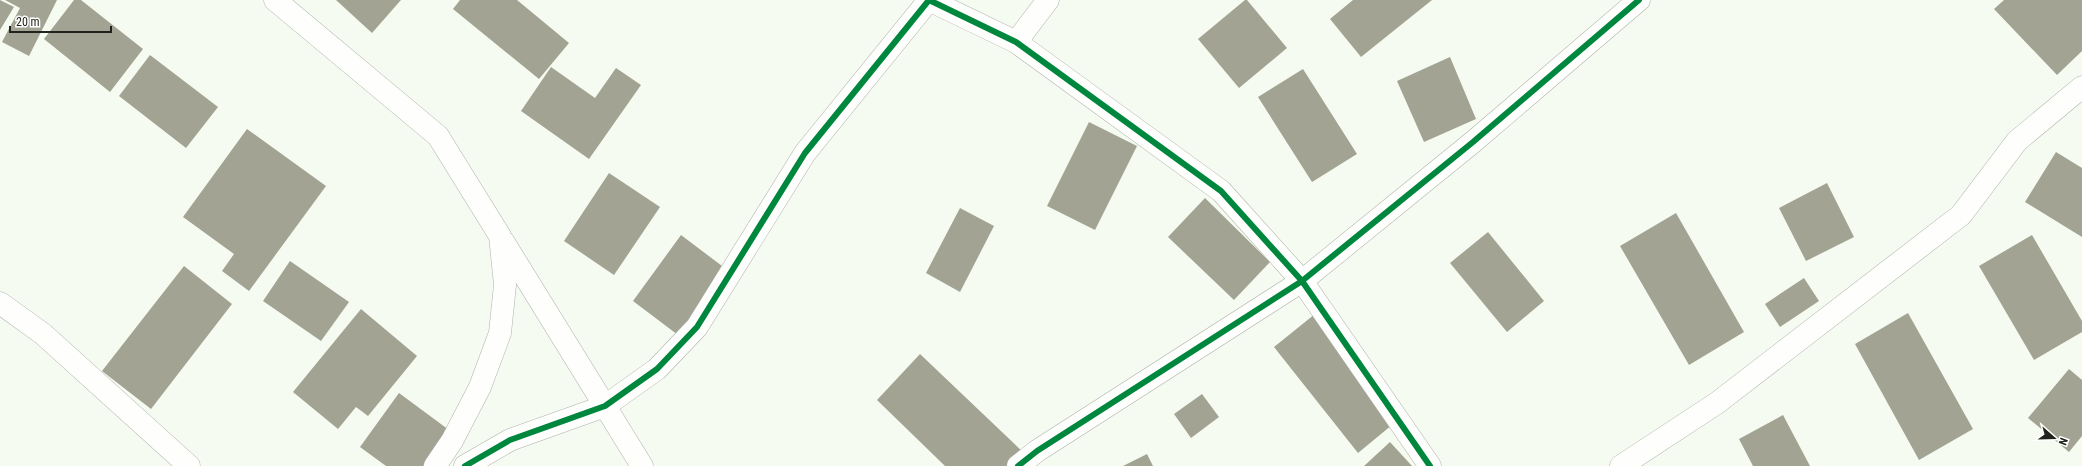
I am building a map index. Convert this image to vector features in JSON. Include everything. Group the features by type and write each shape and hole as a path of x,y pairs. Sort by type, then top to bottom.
{"street":[{"path":"275,0 438,136 642,466"},
{"path":"465,466 510,440 605,406 657,369 697,327 805,153 929,0 1016,42 1221,191 1302,281 1430,466"},
{"path":"1016,42 1048,0"},
{"path":"1018,466 1037,450 1302,281 1473,142 1639,0"},
{"path":"1621,466 1717,403 1961,215 2018,141 2082,87"},
{"path":"435,466 452,441 480,387 500,333 505,285 500,236"},
{"path":"0,303 42,334 189,466"}],"building":[{"path":"0,0 14,7 0,30"},
{"path":"5,0 57,0 29,56 2,42 20,8"},
{"path":"74,0 81,0 143,49 110,92 44,39"},
{"path":"336,0 401,0 372,33"},
{"path":"460,0 517,0 569,43 539,79 453,9"},
{"path":"1245,0 1247,0 1287,48 1239,88 1198,39"},
{"path":"1353,0 1432,0 1361,57 1330,19"},
{"path":"2004,0 2082,0 2082,51 2057,75 1994,9"},
{"path":"150,55 218,107 186,148 119,96"},
{"path":"1450,57 1476,119 1424,142 1397,81"},
{"path":"551,67 595,98 616,68 641,85 589,159 521,111"},
{"path":"1303,69 1357,154 1312,182 1258,97"},
{"path":"1089,122 1137,146 1095,230 1047,206"},
{"path":"247,129 326,186 249,291 222,271 234,254 183,217"},
{"path":"2056,152 2082,168 2082,237 2025,202"},
{"path":"609,173 660,207 614,275 564,241"},
{"path":"1827,183 1854,237 1806,261 1779,208"},
{"path":"1205,198 1270,262 1234,300 1168,237"},
{"path":"960,208 994,226 960,292 926,273"},
{"path":"1676,213 1744,332 1689,365 1620,246"},
{"path":"1488,232 1544,301 1507,332 1450,263"},
{"path":"681,235 730,272 682,338 633,301"},
{"path":"2032,235 2082,321 2082,332 2034,360 1979,266"},
{"path":"290,261 349,302 321,341 263,301"},
{"path":"184,266 232,304 151,409 102,371"},
{"path":"1804,278 1819,301 1780,327 1765,304"},
{"path":"361,309 417,356 368,416 356,407 338,429 293,392"},
{"path":"1908,313 1973,429 1919,460 1855,344"},
{"path":"1315,314 1398,420 1358,453 1274,347"},
{"path":"920,354 1025,454 1013,466 945,466 877,400"},
{"path":"2069,369 2082,380 2082,436 2069,452 2028,418"},
{"path":"399,393 449,430 423,466 386,466 360,447"},
{"path":"1202,394 1219,417 1191,438 1174,414"},
{"path":"1783,415 1810,466 1753,466 1739,439"},
{"path":"1390,442 1412,466 1364,466"},
{"path":"1147,454 1153,466 1123,466"}],"cycle path":[{"path":"929,0 1016,42 1221,191 1302,281 1430,466"},
{"path":"465,466 510,440 605,406 657,369 697,327 805,153 929,0"},
{"path":"1018,466 1037,451 1302,281 1473,142 1639,0"}]}
